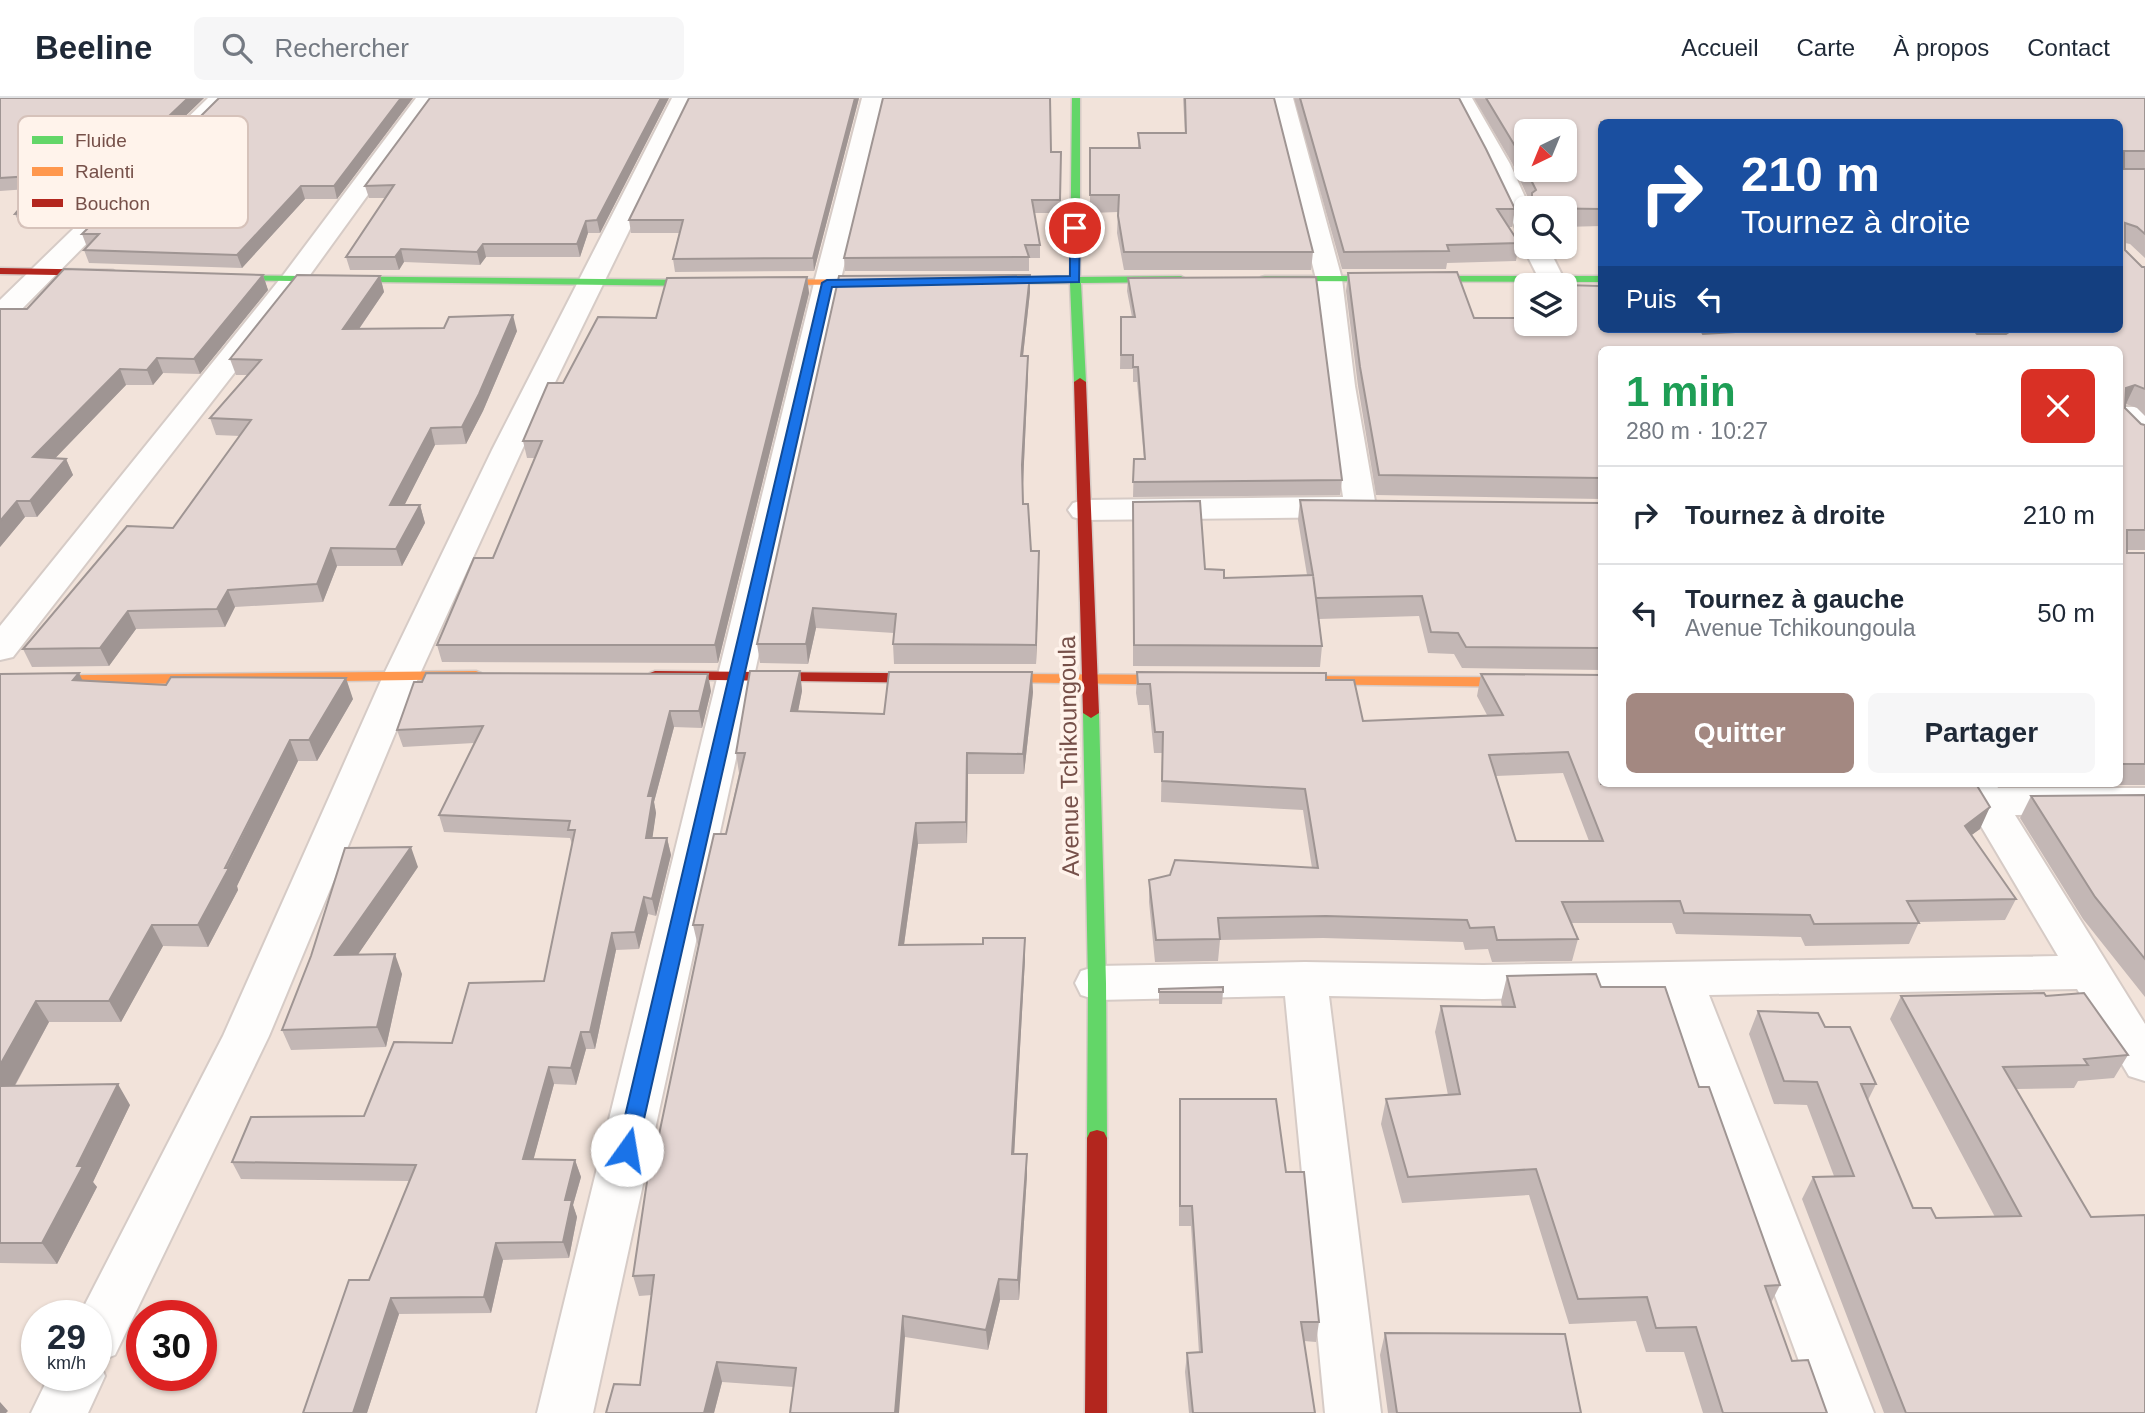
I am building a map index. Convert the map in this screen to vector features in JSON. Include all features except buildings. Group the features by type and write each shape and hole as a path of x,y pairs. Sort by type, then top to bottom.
{"street":[{"path":"202,116 220,98"},
{"path":"0,649 293,280 427,98"},
{"path":"112,1306 246,1036 401,676 507,450 683,98"},
{"path":"565,1413 827,283 873,98"},
{"name":"Avenue Tchikoungoula","path":"1076,98 1075,280 1090,679 1097,983 1096,1413"},
{"path":"1084,510 1374,508 1341,386 1329,279 1282,98"},
{"path":"1461,98 1514,199"},
{"path":"0,315 89,228"},
{"path":"0,271 128,274"},
{"path":"197,276 293,280 592,283 910,282"},
{"path":"965,281 1195,279"},
{"path":"1249,279 1514,279"},
{"path":"1577,279 1598,279"},
{"path":"0,681 495,676"},
{"path":"644,676 1200,680"},
{"path":"1282,681 1598,683"},
{"path":"1982,793 2145,802"},
{"path":"1982,793 2145,1063"},
{"path":"1097,983 1305,979 1483,982 1681,980 2092,972"},
{"path":"1305,979 1353,1413"},
{"path":"1681,980 1846,1413"},
{"path":"59,1413 70,1391"}],"shaded area":[{"path":"0,98 2145,98 2145,1413 0,1413"}],"traffic: fast":[{"path":"1076,98 1075,280 1080,382"},
{"path":"212,277 696,283"},
{"path":"978,281 1181,279"},
{"path":"1265,279 1598,279"},
{"path":"1091,713 1097,983 1097,1138"}],"traffic: slow":[{"path":"696,283 890,282"},
{"path":"0,681 476,676"},
{"path":"999,679 1190,680"},
{"path":"1302,681 1598,683"}],"traffic: jam":[{"path":"0,271 113,273"},
{"path":"1080,382 1091,713"},
{"path":"655,676 999,679"},
{"path":"1096,1413 1097,1138"}],"route":[{"path":"627,1150 827,283 1075,280 1075,228"}]}
